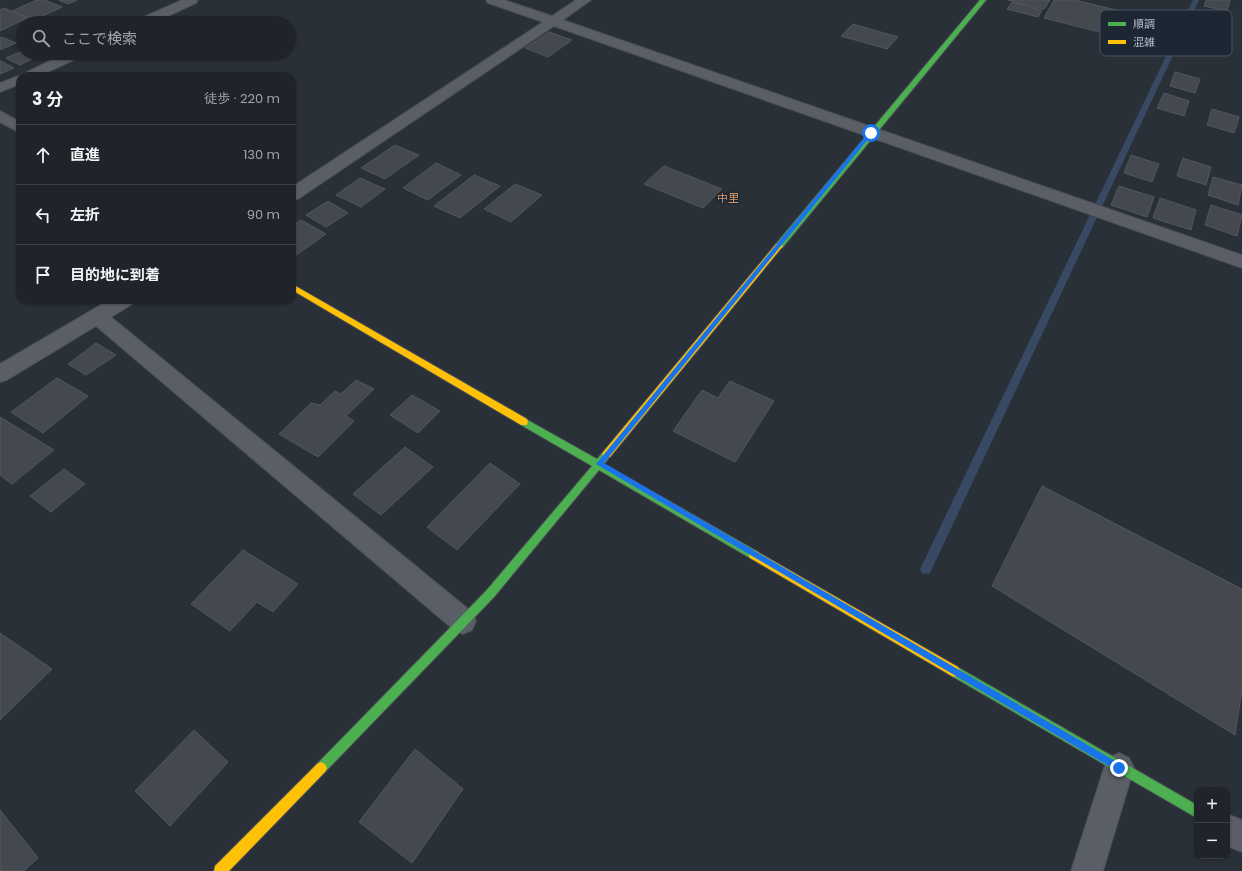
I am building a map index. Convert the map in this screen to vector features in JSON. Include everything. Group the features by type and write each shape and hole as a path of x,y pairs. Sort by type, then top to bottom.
{"street":[{"path":"157,16 192,0"},
{"path":"492,0 1242,262"},
{"path":"296,191 585,0"},
{"path":"220,871 490,594 600,464 871,133 983,0"},
{"path":"36,72 62,60"},
{"path":"0,88 16,81"},
{"path":"0,116 16,126"},
{"path":"296,288 1194,810"},
{"path":"0,374 117,304"},
{"path":"97,316 463,621"},
{"path":"1087,871 1119,768"},
{"path":"1230,831 1242,837"}],"building":[{"path":"37,0 44,0 62,7 43,16 24,16 12,11"},
{"path":"59,0 77,0 68,4"},
{"path":"1008,0 1050,0 1044,9"},
{"path":"1054,0 1075,0 1116,10 1100,10 1100,32 1044,18"},
{"path":"1206,0 1230,0 1227,10 1204,6"},
{"path":"1012,2 1042,10 1038,17 1007,9"},
{"path":"4,8 22,16 16,16 16,23 0,31 0,10"},
{"path":"853,24 898,37 887,49 841,36"},
{"path":"549,32 572,40 548,57 525,48"},
{"path":"2,37 16,43 0,50 0,38"},
{"path":"16,54 16,60 30,60 20,65 6,58"},
{"path":"1,61 14,68 0,74"},
{"path":"1175,72 1200,79 1195,93 1170,86"},
{"path":"1164,93 1189,101 1184,116 1157,108"},
{"path":"1212,109 1239,117 1234,133 1207,125"},
{"path":"395,145 419,155 385,179 361,168"},
{"path":"1131,155 1159,164 1152,182 1124,173"},
{"path":"1183,158 1211,167 1206,185 1177,176"},
{"path":"436,163 461,175 428,200 403,188"},
{"path":"664,166 722,189 703,208 644,184"},
{"path":"474,175 500,186 460,218 434,206"},
{"path":"1213,177 1242,185 1238,205 1208,195"},
{"path":"360,178 385,189 361,207 336,195"},
{"path":"515,184 542,195 511,222 484,209"},
{"path":"1119,186 1154,197 1147,217 1111,205"},
{"path":"1160,198 1196,210 1191,230 1153,218"},
{"path":"328,201 348,213 326,227 306,215"},
{"path":"1211,205 1242,215 1237,236 1205,225"},
{"path":"301,220 326,234 296,255 296,223"},
{"path":"96,343 116,355 86,375 68,364"},
{"path":"57,378 88,396 43,433 11,412"},
{"path":"356,380 374,389 346,416 354,421 318,457 279,434 311,403 320,405 335,391 341,394"},
{"path":"730,381 774,401 735,462 673,431 702,390 718,398"},
{"path":"412,395 440,411 418,433 390,415"},
{"path":"0,417 54,450 12,484 0,475"},
{"path":"405,447 433,467 381,515 353,494"},
{"path":"490,463 520,484 457,550 427,527"},
{"path":"64,469 85,484 51,512 30,496"},
{"path":"1042,486 1242,589 1242,689 1235,735 992,586"},
{"path":"243,550 298,584 273,612 257,602 230,631 191,604"},
{"path":"0,633 52,669 0,720"},
{"path":"194,730 228,762 170,826 135,791"},
{"path":"415,749 463,789 412,863 359,822"},
{"path":"0,810 38,858 24,871 0,871"}],"waterway":[{"path":"1191,10 1196,0"},
{"path":"926,569 1169,56"}],"traffic: fast":[{"path":"779,246 983,0"},
{"path":"524,422 754,555"},
{"path":"321,768 490,594 607,454"},
{"path":"954,671 1194,810"}],"traffic: slow":[{"path":"607,454 779,246"},
{"path":"296,289 524,422"},
{"path":"754,555 954,671"},
{"path":"220,871 321,768"}],"district":[{"name":"中里","path":"728,198"}],"route":[{"path":"871,133 600,464 1119,768"}]}
